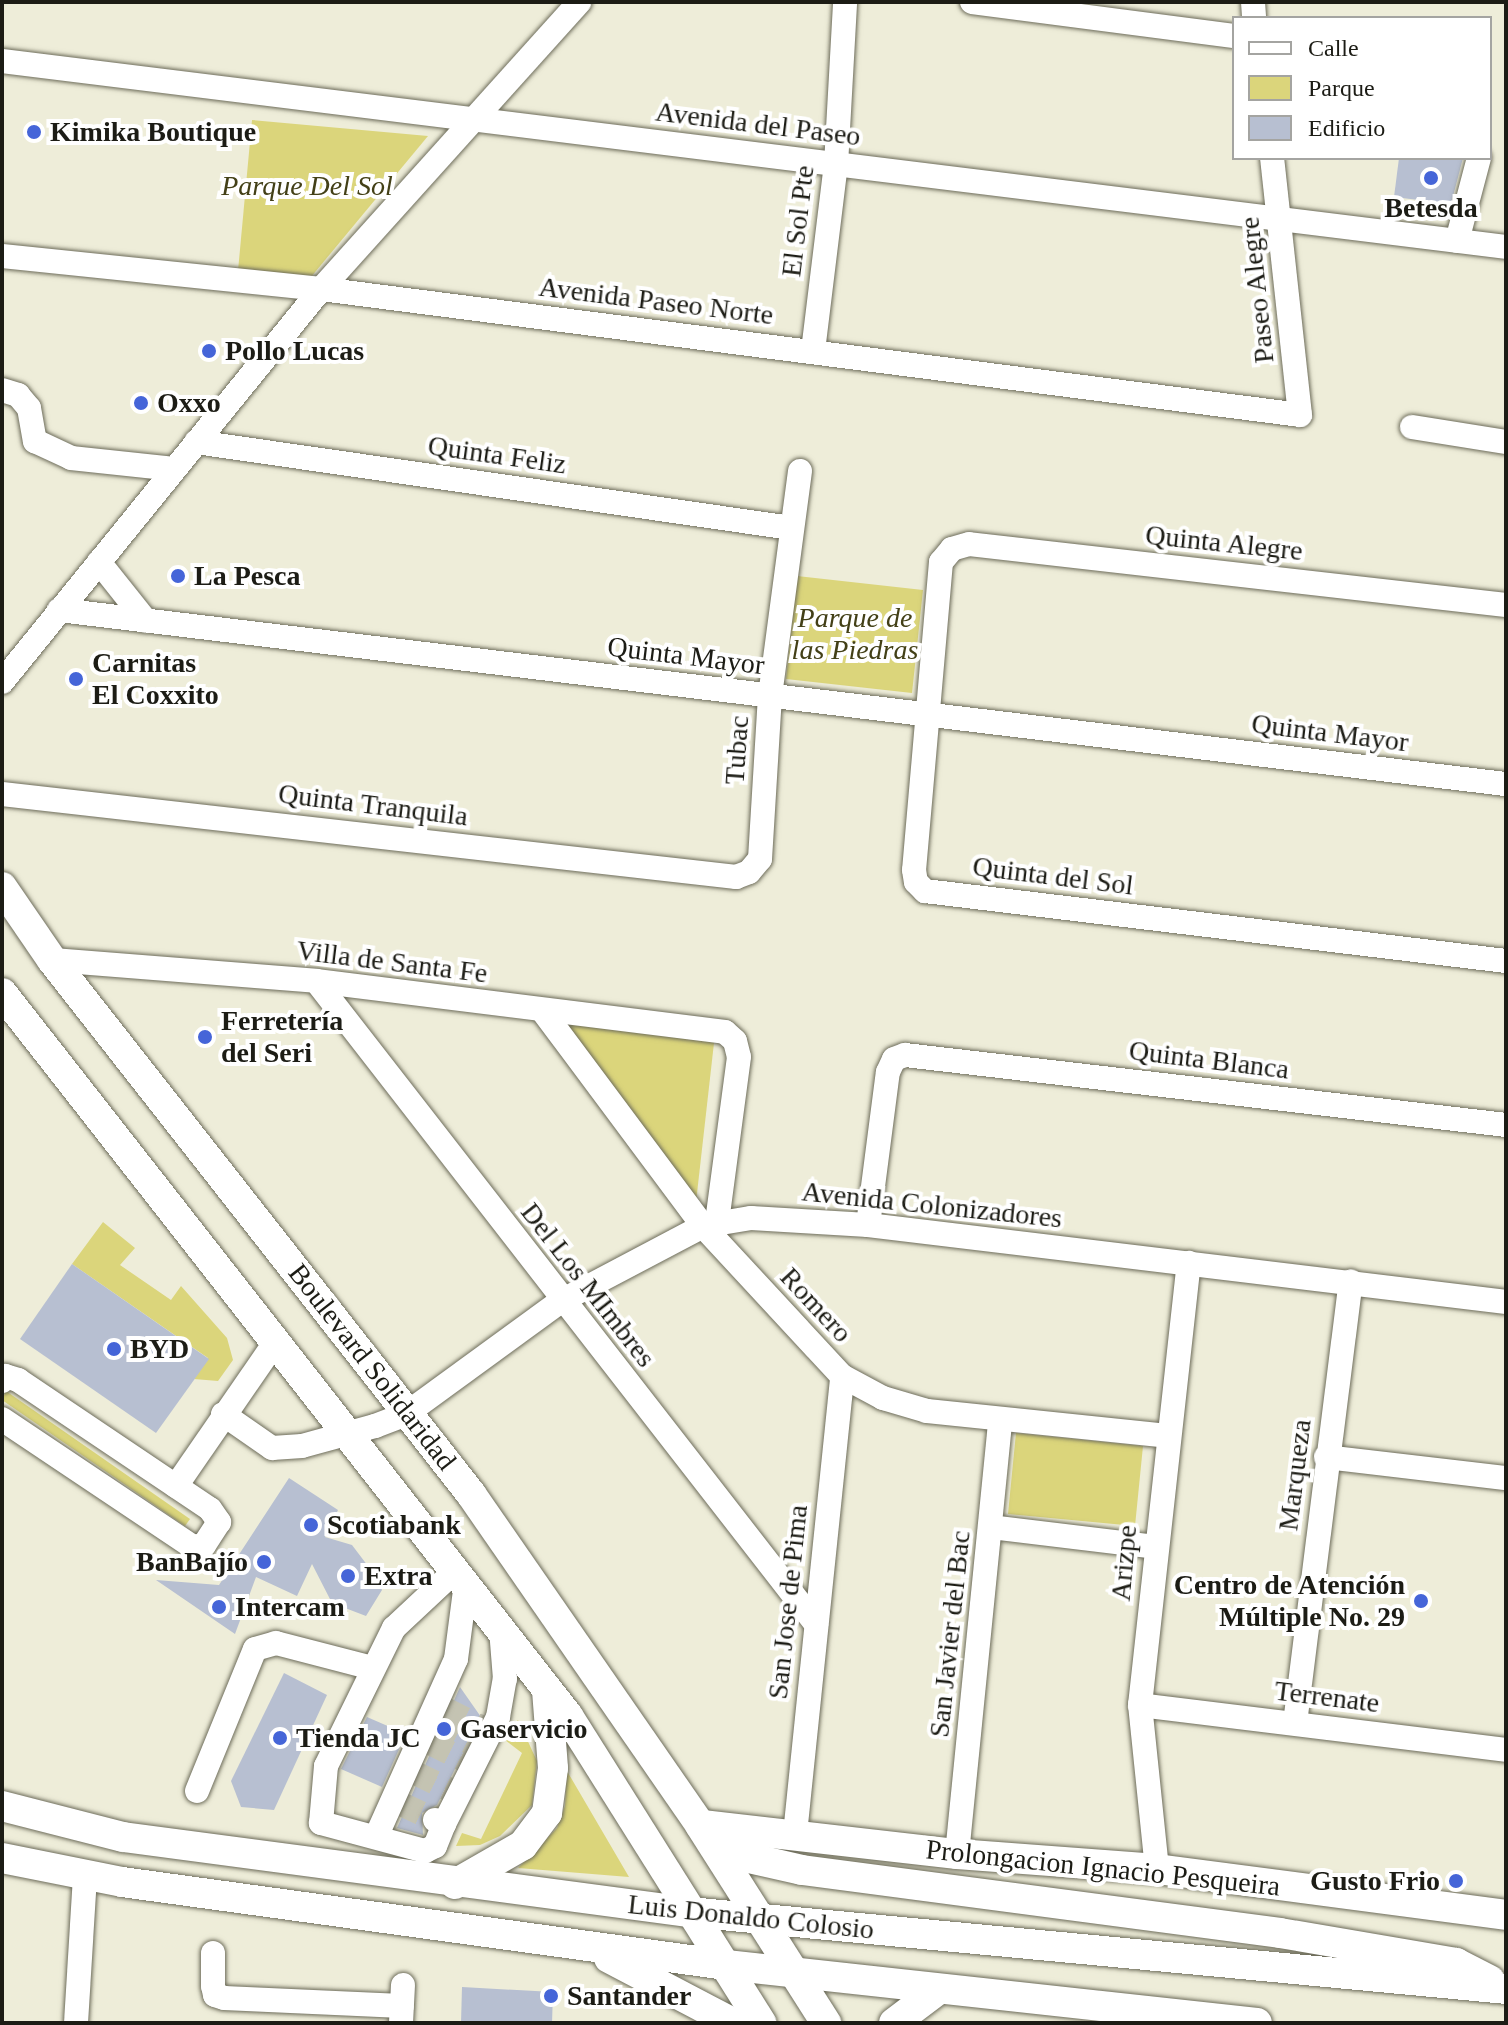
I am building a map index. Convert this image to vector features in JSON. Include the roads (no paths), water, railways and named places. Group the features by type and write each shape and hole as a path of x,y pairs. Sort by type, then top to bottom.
{"main road":[{"name":"Boulevard Solidaridad","path":"2,887 52,960 471,1494 700,1825 826,2023"},
{"name":"Boulevard Solidaridad","path":"2,993 350,1432 547,1690 610,1777 689,1912 761,2023"},
{"path":"455,1884 523,1845 547,1813 553,1768 547,1690"},
{"name":"Luis Donaldo Colosio","path":"2,1806 123,1837 455,1884 689,1912 1506,1988"},
{"name":"Prolongacion Ignacio Pesqueira","path":"700,1825 957,1854 1157,1869 1506,1915"},
{"path":"700,1825 745,1857 773,1864 1280,1933 1456,1963 1506,1988"},
{"name":"Luis Donaldo Colosio","path":"2,1858 85,1875 726,1965 1257,2023"},
{"path":"578,1944 733,2023"},
{"path":"894,2023 939,1989"}],"street":[{"path":"2,682 321,289 579,2"},
{"name":"El Sol Pte","path":"813,351 836,165 845,2"},
{"path":"972,2 1232,36"},
{"name":"Avenida del Paseo","path":"2,61 1506,247"},
{"name":"Paseo Alegre","path":"1272,160 1300,415"},
{"path":"1457,241 1478,160"},
{"name":"Avenida Paseo Norte","path":"2,256 321,289 1300,415"},
{"path":"2,390 18,395 29,408 35,441 61,453 174,469"},
{"path":"1412,427 1506,442"},
{"name":"Quinta Feliz","path":"196,442 791,528"},
{"name":"Tubac","path":"736,877 749,872 760,859 770,696 800,471"},
{"name":"Quinta Alegre","path":"941,562 952,549 969,544 1506,605"},
{"path":"99,562 146,621"},
{"name":"Quinta del Sol","path":"941,562 925,715 914,870 916,882 925,891 1506,961"},
{"name":"Quinta Mayor","path":"59,610 1506,784"},
{"name":"Quinta Tranquila","path":"3,793 736,877"},
{"name":"Villa de Santa Fe","path":"52,960 316,981 725,1032 735,1041 739,1057 710,1224"},
{"name":"Del Los MImbres","path":"316,981 561,1301 816,1624"},
{"name":"Romero","path":"542,1010 710,1224 842,1376 883,1398 927,1411 1168,1436"},
{"name":"Quinta Blanca","path":"868,1225 888,1072 894,1059 905,1055 1506,1125"},
{"name":"Avenida Colonizadores","path":"223,1414 272,1448 302,1446 406,1414 561,1301 710,1224 751,1218 868,1225 1506,1302"},
{"name":"Arizpe","path":"1157,1869 1140,1705 1189,1263"},
{"name":"Marqueza","path":"1295,1723 1326,1457 1351,1282"},
{"path":"176,1486 276,1341"},
{"path":"2,1381 5,1376 18,1380 219,1517 199,1547 2,1419"},
{"name":"San Jose de Pima","path":"795,1834 842,1376"},
{"name":"San Javier del Bac","path":"957,1854 1000,1420"},
{"path":"1326,1457 1506,1478"},
{"path":"991,1527 1156,1547"},
{"path":"461,1577 394,1628 326,1766 323,1828 376,1837 429,1851 505,1679 501,1628"},
{"path":"376,1837 418,1754 461,1643 461,1577"},
{"path":"197,1791 255,1649 276,1643 373,1668"},
{"name":"Terrenate","path":"1140,1705 1506,1750"},
{"path":"76,2023 85,1875"},
{"path":"213,1953 215,1995 224,1998 402,2005"}],"tunnel":[{"path":"443,1708 483,1728"},
{"path":"435,1725 474,1744"},
{"path":"428,1742 466,1761"},
{"path":"413,1772 450,1790"},
{"path":"399,1803 435,1820"}],"place":[{"name":"Kimika Boutique","path":"34,132"},
{"name":"Betesda","path":"1431,178"},
{"name":"Pollo Lucas","path":"209,351"},
{"name":"Oxxo","path":"141,403"},
{"name":"La Pesca","path":"178,576"},
{"name":"Carnitas El Coxxito","path":"76,679"},
{"name":"Ferretería del Seri","path":"205,1037"},
{"name":"BYD","path":"114,1349"},
{"name":"Scotiabank","path":"311,1525"},
{"name":"BanBajío","path":"264,1562"},
{"name":"Extra","path":"348,1576"},
{"name":"Centro de Atención Múltiple No. 29","path":"1421,1601"},
{"name":"Intercam","path":"219,1607"},
{"name":"Gaservicio","path":"444,1729"},
{"name":"Tienda JC","path":"280,1738"},
{"name":"Gusto Frio","path":"1456,1881"},
{"name":"Santander","path":"551,1996"}],"park label":[{"name":"Parque Del Sol","path":"307,186"},
{"name":"Parque de las Piedras","path":"855,634"}]}
